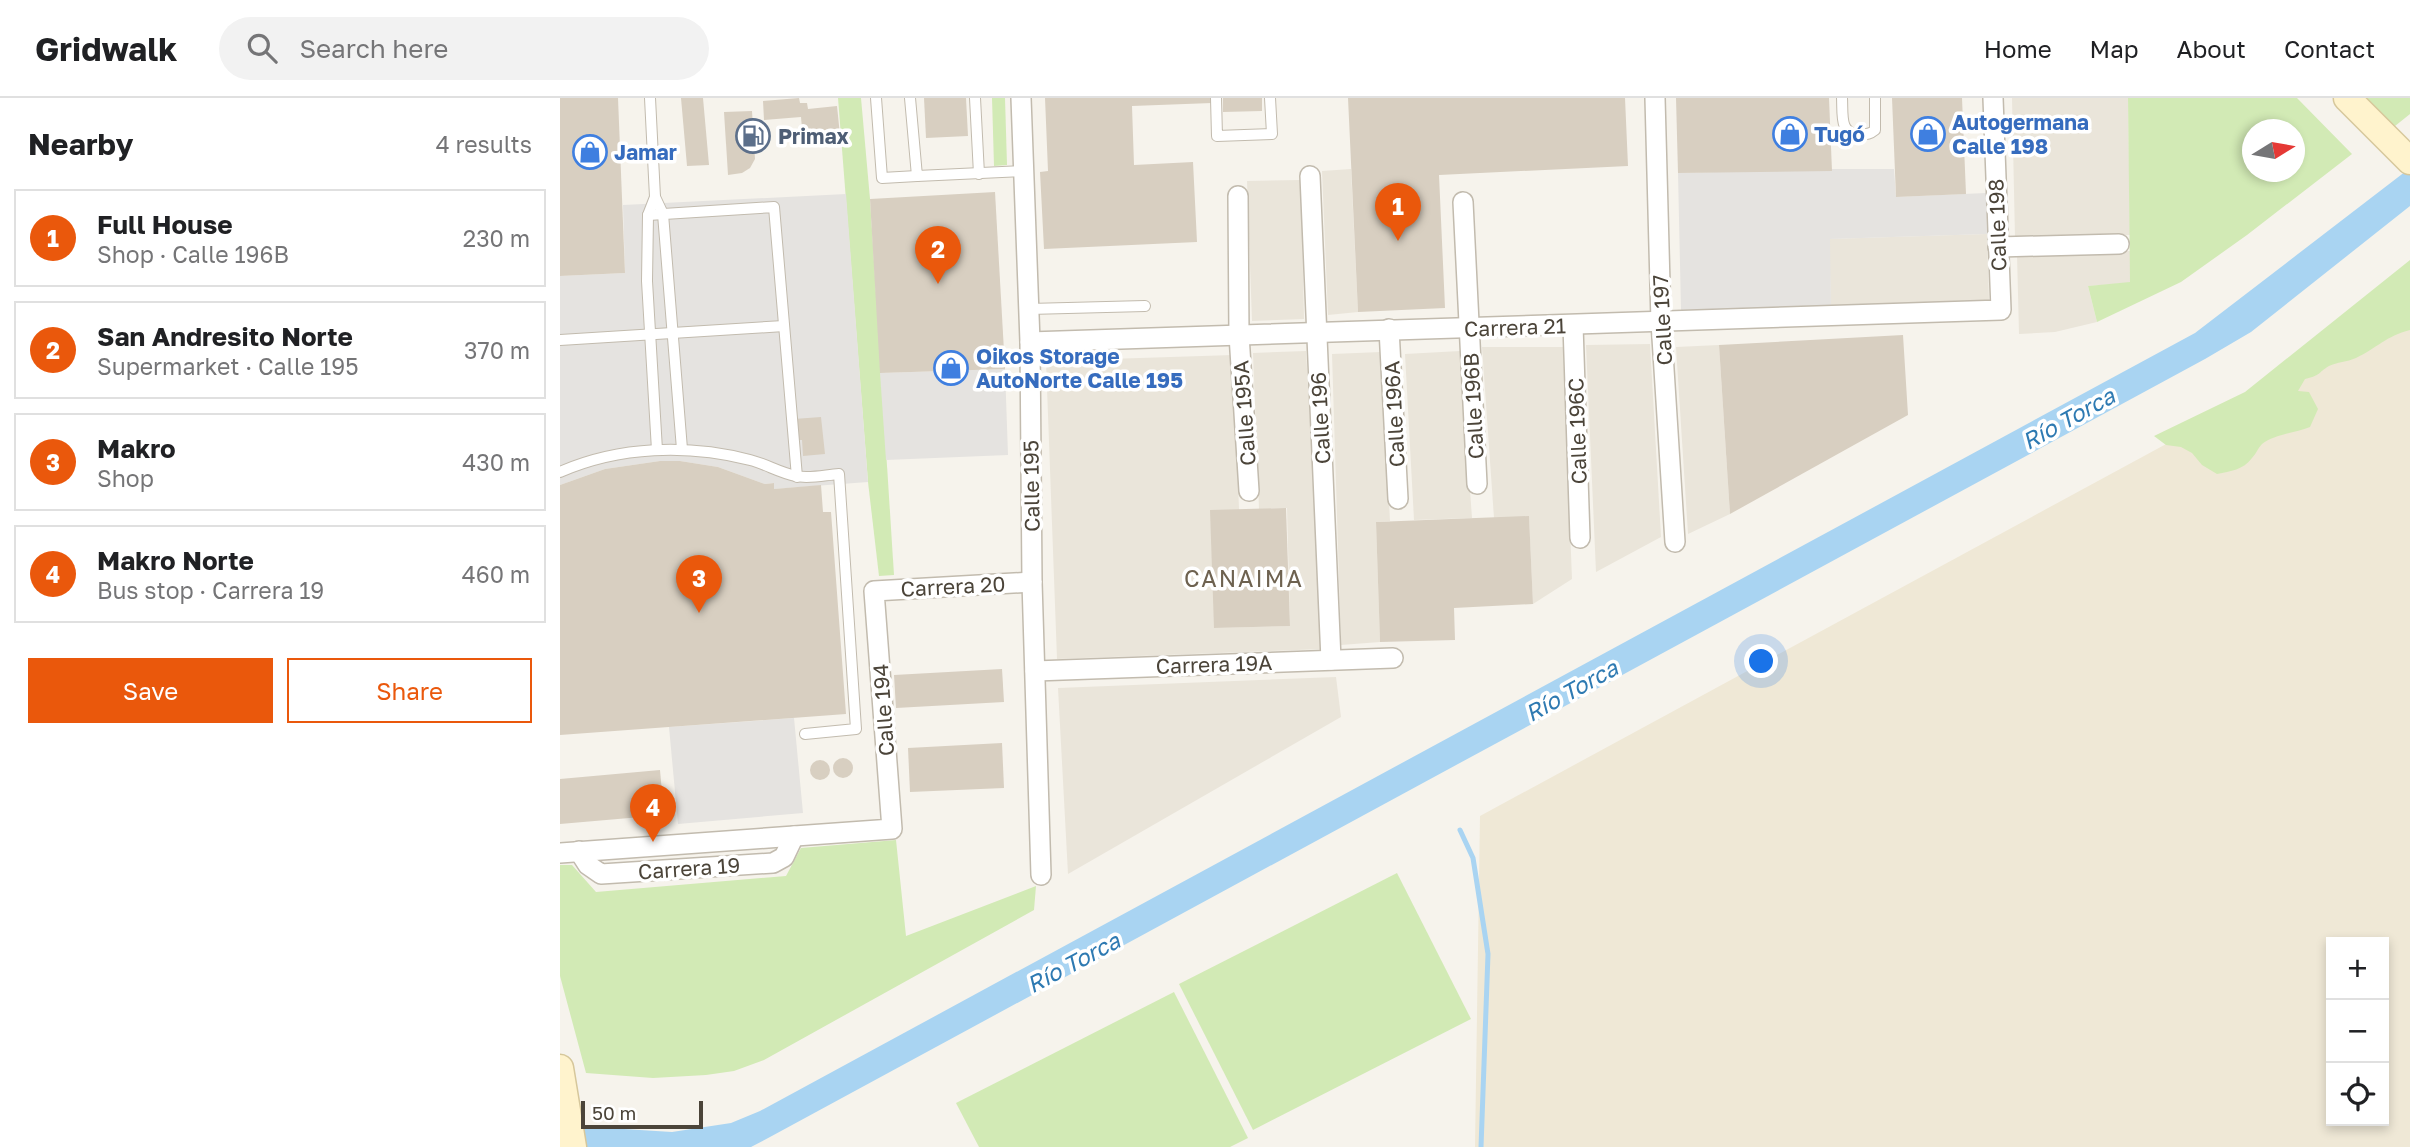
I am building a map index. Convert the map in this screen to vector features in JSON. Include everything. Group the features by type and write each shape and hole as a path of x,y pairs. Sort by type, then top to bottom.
{"main road":[{"path":"2347,98 2407,159"},
{"path":"560,1068 573,1147"}],"street":[{"name":"Calle 195","path":"1021,98 1030,342 1032,582 1041,875"},
{"name":"Calle 197","path":"1655,98 1661,322 1675,542"},
{"name":"Calle 198","path":"1993,98 2001,310"},
{"name":"Calle 196","path":"1310,176 1331,660"},
{"name":"Calle 195A","path":"1238,196 1239,335 1248,491"},
{"name":"Calle 196B","path":"1462,202 1477,484"},
{"path":"1998,247 2119,244"},
{"name":"Carrera 21","path":"1030,342 2001,310"},
{"name":"Calle 196C","path":"1573,325 1580,538"},
{"name":"Calle 196A","path":"1389,329 1398,499"},
{"name":"Carrera 20","path":"874,591 1032,582"},
{"name":"Calle 194","path":"874,591 892,829"},
{"name":"Carrera 19A","path":"1035,671 1393,658"},
{"name":"Carrera 19","path":"570,852 892,829"}],"lane":[{"path":"650,98 655,198 663,214 682,449"},
{"path":"876,98 882,178 1024,171"},
{"path":"910,98 917,176"},
{"path":"975,98 979,174"},
{"path":"1216,98 1217,136 1272,134 1270,98"},
{"path":"1842,98 1843,125 1846,131 1852,134 1871,134 1875,130 1875,98"},
{"path":"655,198 648,215 650,334 657,450"},
{"path":"648,215 774,207 797,477"},
{"path":"1028,309 1145,306"},
{"path":"560,340 784,326"},
{"path":"560,472 615,455 682,449 751,460 797,477 839,474 856,729 805,734"}],"shaded area":[{"path":"2012,98 2128,98 2130,235 2015,238"},
{"path":"1351,169 1358,312 1328,315 1322,171"},
{"path":"1894,169 1896,197 1986,193 1987,234 1830,239 1831,307 1681,310 1678,173"},
{"path":"1301,180 1304,319 1252,321 1247,181"},
{"path":"846,194 868,482 774,489 773,483 765,484 718,467 660,461 605,469 560,485 560,276 625,273 623,205"},
{"path":"1987,234 1989,301 1831,307 1829,239"},
{"path":"2130,251 2130,283 2088,286 2097,322 2055,332 2019,334 2017,254"},
{"path":"2410,269 2410,1147 1475,1147 1480,816 2251,398"},
{"path":"1650,344 1661,537 1596,572 1586,345"},
{"path":"1719,345 1730,514 1688,534 1676,347"},
{"path":"1482,347 1563,347 1572,579 1533,604 1529,517 1494,518"},
{"path":"1306,351 1323,649 1057,659 1046,361 1233,355 1239,509 1214,628 1290,626 1287,508 1259,509 1253,353"},
{"path":"1460,351 1472,518 1414,520 1405,354"},
{"path":"1381,352 1390,521 1376,522 1380,642 1341,645 1332,354"},
{"path":"1005,369 1008,455 886,460 880,373"},
{"path":"1336,677 1341,717 1068,874 1058,688"},
{"path":"794,718 803,813 678,824 669,727"}],"green space":[{"path":"838,98 861,98 894,575 879,576 868,482"},
{"path":"992,98 1005,98 1007,165 994,166"},
{"path":"2128,98 2297,98 2352,154 2181,282 2097,322 2088,286 2130,282"},
{"path":"2358,98 2410,98 2410,114 2390,130"},
{"path":"2410,260 2410,330 2388,339 2356,358 2332,365 2305,379 2298,391 2309,392 2318,409 2310,427 2267,441 2245,465 2217,474 2202,465 2192,453 2181,447 2166,445 2154,436 2245,392"},
{"path":"896,840 906,936 1036,886 1034,910 764,1060 734,1071 653,1078 586,1073 560,976 560,865 572,865 596,892 786,876 801,848"},
{"path":"1397,873 1471,1019 1253,1130 1179,984"},
{"path":"1174,992 1248,1138 1230,1147 979,1147 956,1103"}],"water":[{"name":"Río Torca","path":"2410,168 2410,206 2251,332 770,1137 751,1147 560,1147 560,1125 672,1132 731,1123 760,1111 2195,333"}],"building":[{"name":"Jamar","path":"560,98 618,98 625,273 560,276"},
{"path":"681,98 703,98 709,165 687,166"},
{"path":"799,98 800,103 807,103 808,109 837,106 840,135 803,140 801,117 764,120 763,101"},
{"path":"924,98 966,98 968,136 926,138"},
{"path":"1045,98 1211,98 1212,103 1132,106 1134,165 1193,162 1197,242 1044,249 1040,172 1048,171"},
{"path":"1223,98 1262,98 1262,111 1223,112"},
{"path":"1348,98 1625,98 1628,166 1439,175 1445,308 1358,312"},
{"path":"1676,98 1829,98 1832,171 1678,173"},
{"name":"Autogermana Calle 198","path":"1892,98 1962,98 1966,194 1896,197"},
{"path":"752,111 755,159 750,168 742,173 728,175 724,112"},
{"path":"995,192 1005,369 880,373 870,199"},
{"path":"1903,335 1908,415 1730,514 1719,345"},
{"path":"821,417 825,454 803,456 802,440 796,440 794,419"},
{"path":"660,461 718,467 765,484 774,483 774,489 821,485 823,512 831,512 846,714 560,735 560,485 605,469"},
{"path":"1286,508 1290,626 1214,628 1210,510"},
{"path":"1529,516 1533,604 1454,608 1455,640 1380,642 1376,522"},
{"path":"1002,669 1004,702 896,708 894,675"},
{"path":"1002,743 1004,788 910,792 908,748"},
{"path":"843,758 850,761 853,768 850,775 843,778 836,775 833,768 836,761"},
{"path":"820,760 827,763 830,770 827,777 820,780 813,777 810,770 813,763"},
{"path":"660,770 664,815 560,824 560,779"}],"waterway":[{"path":"1460,830 1473,858 1488,954 1481,1147"}],"place":[{"name":"Tugó","path":"1790,134"},
{"name":"Autogermana Calle 198","path":"1928,134"},
{"name":"Primax","path":"753,136"},
{"name":"Jamar","path":"590,152"},
{"name":"Full House","path":"1398,241"},
{"name":"San Andresito Norte","path":"938,284"},
{"name":"Oikos Storage AutoNorte Calle 195","path":"951,368"},
{"name":"Makro","path":"699,613"},
{"name":"Makro Norte","path":"653,842"}],"district":[{"name":"CANAIMA","path":"1244,578"}]}
